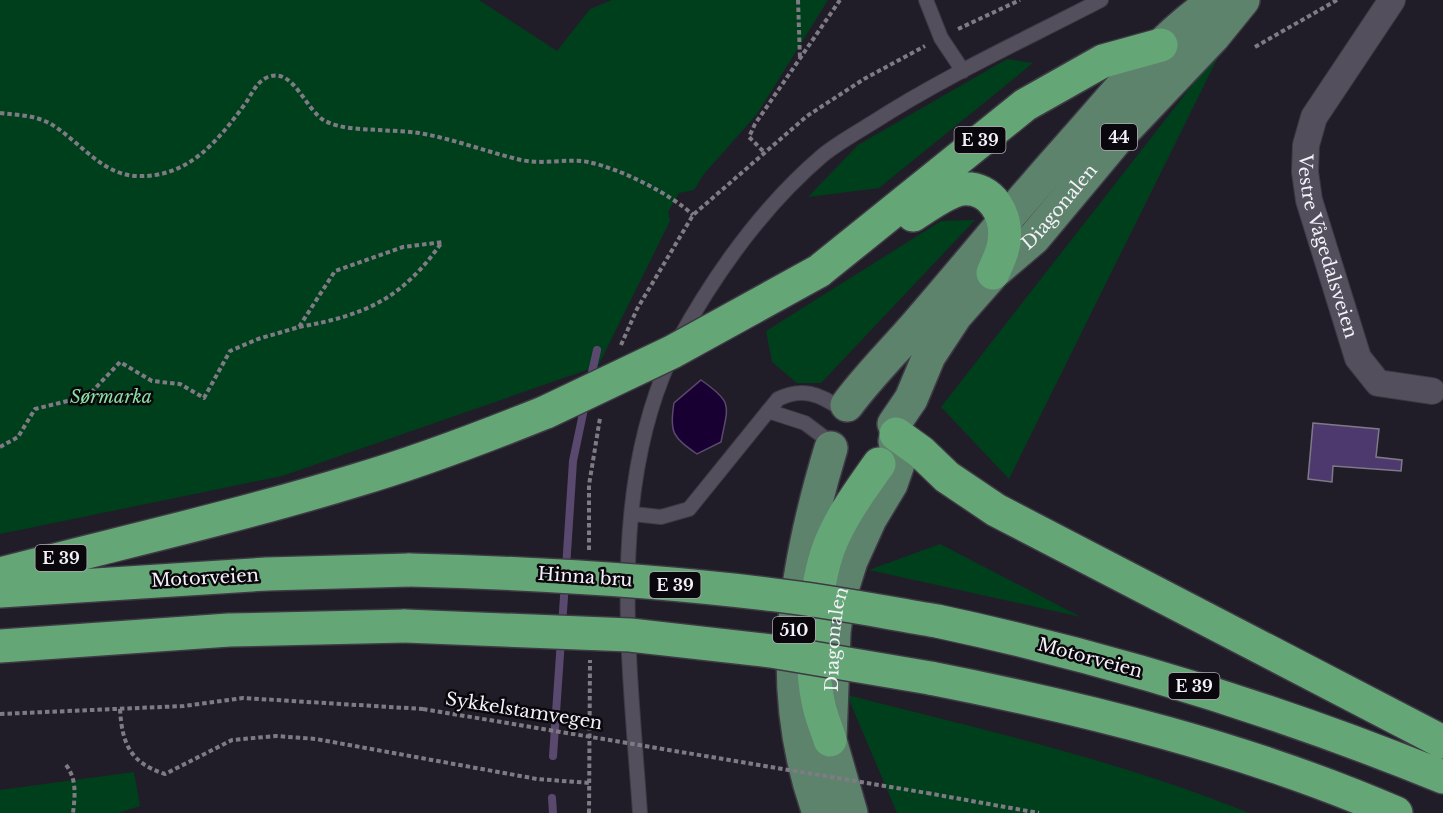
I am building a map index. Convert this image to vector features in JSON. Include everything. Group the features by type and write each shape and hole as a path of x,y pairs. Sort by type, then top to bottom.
{"highway":[{"name":"E 39","path":"819,271 1025,105 1103,61 1161,45"},
{"name":"E 39","path":"0,574 248,511 358,480 484,437 546,412 672,352 819,271 941,198 962,189 975,190 988,195 998,206 1003,222"},
{"path":"993,273 1004,243 1003,222"},
{"path":"891,441 921,452 947,477 996,510 1443,742"},
{"name":"510","path":"830,740 818,701 815,680 815,627 821,584 828,551 836,533 891,441"},
{"name":"Motorveien","path":"0,591 267,574 410,570"},
{"name":"Hinna bru","path":"410,570 507,572 650,582 775,595 938,621"},
{"name":"Motorveien","path":"938,621 1087,656 1244,702 1443,777"},
{"path":"0,646 229,630 405,626 630,635 771,651 930,678 1074,709 1195,742 1396,813"},
{"path":"1322,785 1363,813"}],"main road":[{"name":"Diagonalen","path":"844,407 868,376 911,331 1003,222 1161,45 1189,18 1216,0"},
{"name":"Diagonalen","path":"891,441 911,399 918,375 940,337 993,273 1034,238 1120,135 1213,37 1243,0"},
{"path":"830,445 836,456 851,467 870,467 891,441 888,414 869,402 844,407"},
{"name":"44","path":"830,445 833,418 844,407"},
{"name":"510","path":"819,813 798,739 792,691 793,641 804,553 830,445"},
{"name":"510","path":"830,740 851,813"}],"street":[{"name":"Vestre Vågedalsveien","path":"1392,0 1314,117 1306,144 1305,172 1309,200 1358,358 1378,383 1432,391"}],"lane":[{"path":"927,0 941,38 963,71"},
{"path":"640,813 627,607 639,459 655,392 701,300 751,229 784,191 825,154 912,97 1101,0"},
{"path":"633,514 661,516 689,509 778,399 793,392 822,395 844,407"},
{"path":"768,411 806,423 830,445"}],"path":[{"path":"798,0 800,60"},
{"path":"840,0 748,137 763,151 807,116 854,85 922,48"},
{"path":"962,27 1020,0"},
{"path":"1255,47 1337,0"},
{"path":"0,113 27,116 49,123 110,169 134,176 160,176 184,165 217,142 256,86 269,77 285,77 298,88 308,107 325,121 347,128 420,133 523,160 550,164 587,162 623,175 682,204 693,215"},
{"path":"0,447 18,437 35,409 88,396 120,362 152,381 180,384 204,398 230,351 258,339 299,327 339,320 370,309 411,279 443,242 403,247 335,271 299,327"},
{"name":"Sykkelstamvegen","path":"0,714 184,706 243,698 423,709 1039,813"},
{"path":"120,709 121,727 128,749 144,768 165,774 232,740 276,736 316,739 537,779 590,783"},
{"path":"66,765 71,771 74,784 73,813"}],"green space":[{"name":"Sørmarka","path":"0,0 479,0 557,51 590,9 612,0 828,0 757,114 704,174 694,190 679,193 668,212 670,221 598,366 282,476 0,534"},
{"path":"1225,43 1009,479 941,407"},
{"path":"1007,59 1033,63 879,188 808,197 858,145"},
{"path":"975,220 821,383 797,383 772,362 766,331 941,221"},
{"path":"940,544 1081,617 869,570"},
{"path":"847,695 1101,762 1151,777 1249,813 897,813"},
{"path":"134,772 140,806 118,813 0,813 0,790"}],"shaded area":[{"path":"701,380 724,400 726,412 721,442 697,454 678,438 672,421 674,403"}],"building":[{"path":"1313,423 1379,429 1376,457 1402,460 1401,471 1333,466 1332,482 1308,479"}],"waterway":[{"path":"590,381 597,350"},
{"path":"566,568 573,461 585,404"},
{"path":"562,625 565,583"},
{"path":"553,756 561,640"},
{"path":"552,798 553,813"}]}
